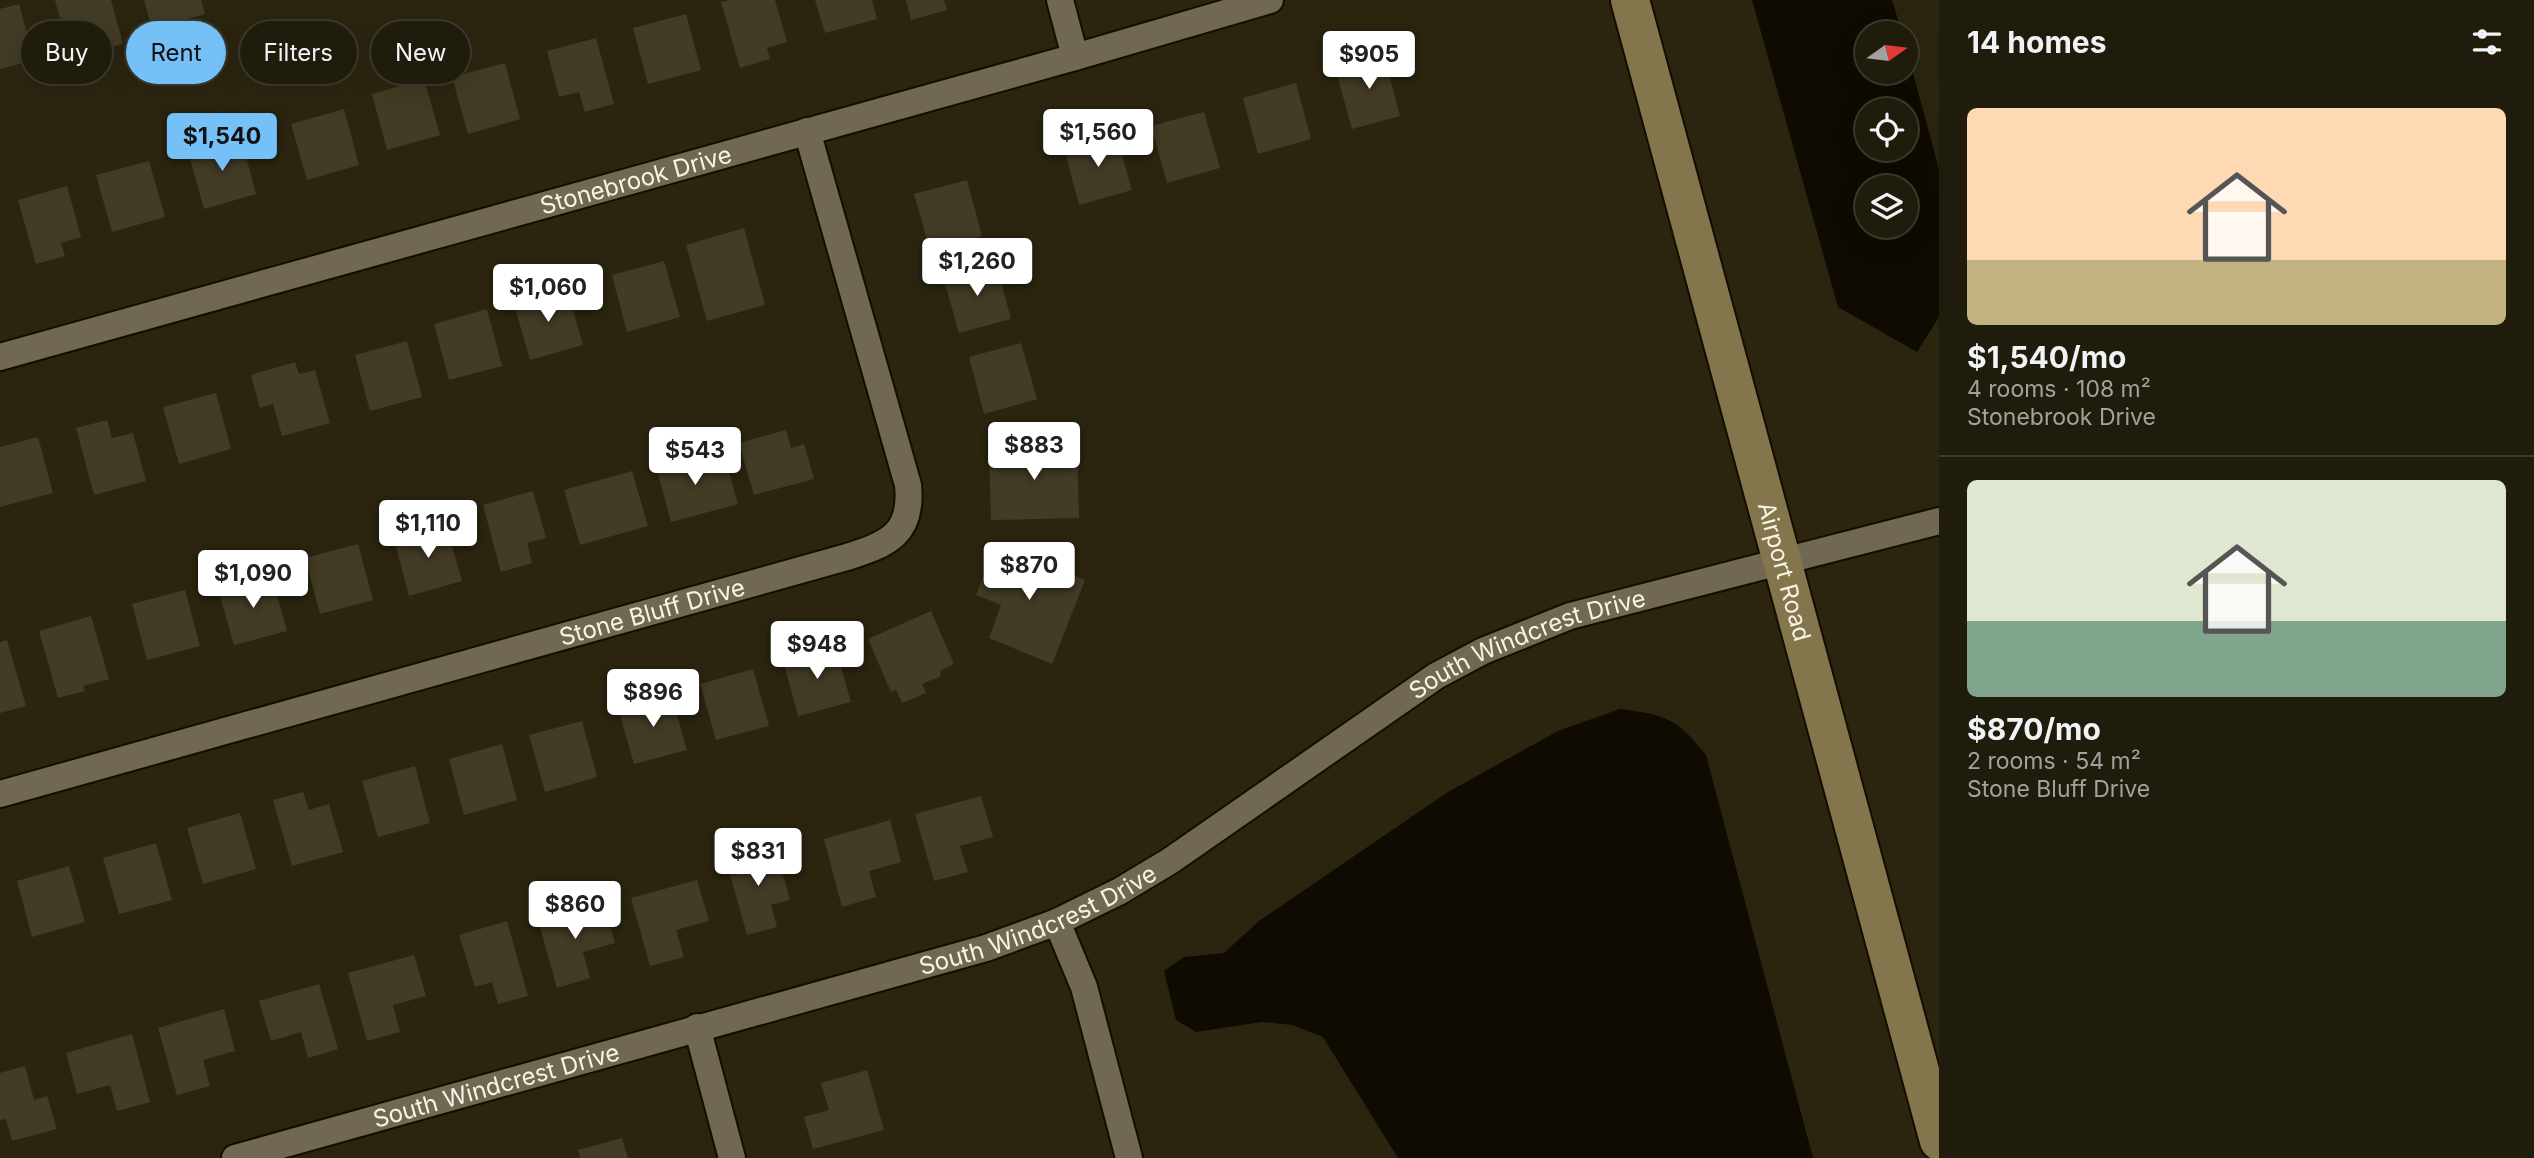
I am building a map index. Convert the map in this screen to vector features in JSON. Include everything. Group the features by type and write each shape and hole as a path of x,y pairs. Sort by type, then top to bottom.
{"main road":[{"name":"Airport Road","path":"1630,0 1939,1141"}],"street":[{"path":"1059,0 1075,57"},
{"name":"Stonebrook Drive","path":"0,357 1075,57 1270,0"},
{"name":"Stone Bluff Drive","path":"0,794 847,558 877,548 891,540 908,514 908,485 807,131"},
{"name":"South Windcrest Drive","path":"235,1158 986,948 1057,922 1120,891 1170,861 1436,676 1483,651 1570,616 1939,521"},
{"path":"1057,922 1084,987 1129,1158"},
{"path":"697,1027 732,1158"}],"shaded area":[{"path":"1752,0 1892,0 1898,21 1855,21 1855,84 1916,84 1939,169 1939,317 1917,352 1838,307"},
{"path":"1620,709 1669,720 1687,733 1706,755 1813,1158 1398,1158 1323,1037 1292,1025 1262,1022 1196,1032 1176,1020 1164,971 1184,957 1224,953 1259,921 1448,792 1558,731"}],"building":[{"path":"55,0 111,0 123,44 112,47 112,21 61,21"},
{"path":"144,0 201,0 205,14 180,21 150,21"},
{"path":"775,0 787,42 767,48 770,59 740,68 721,2"},
{"path":"815,0 872,0 877,19 825,33"},
{"path":"906,0 944,0 947,10 911,20"},
{"path":"19,4 24,21 21,21 21,63 0,69 0,9"},
{"path":"686,14 701,70 648,84 633,28"},
{"path":"596,38 614,104 585,112 579,92 559,97 547,51"},
{"path":"1382,49 1400,116 1352,129 1337,75 1356,71 1352,57"},
{"path":"505,63 520,119 468,134 454,84 470,84 470,72"},
{"path":"1296,83 1311,139 1258,154 1243,98"},
{"path":"407,84 425,84 440,135 387,150 372,94"},
{"path":"344,109 359,165 307,180 291,124"},
{"path":"1204,112 1220,168 1167,183 1151,126"},
{"path":"1116,134 1132,190 1079,205 1064,148"},
{"path":"241,138 256,194 204,209 188,152"},
{"path":"149,161 165,217 112,232 96,175"},
{"path":"967,180 982,236 930,250 914,194"},
{"path":"67,186 81,237 61,243 65,256 36,264 18,200"},
{"path":"744,228 765,305 707,321 686,245"},
{"path":"664,261 680,317 627,332 612,275"},
{"path":"996,263 1011,319 959,333 943,277"},
{"path":"567,289 583,345 530,360 514,304"},
{"path":"487,309 502,366 449,380 434,324"},
{"path":"407,341 422,397 370,411 355,355"},
{"path":"1021,343 1037,399 984,414 969,357"},
{"path":"295,362 299,374 315,370 330,423 282,436 273,404 260,408 251,375"},
{"path":"216,393 231,449 179,464 163,407"},
{"path":"107,420 112,438 133,433 146,481 94,495 76,428"},
{"path":"786,430 791,448 804,444 814,479 754,495 739,443"},
{"path":"38,437 53,493 0,507 0,447"},
{"path":"1077,445 1079,518 991,520 989,446"},
{"path":"708,452 713,469 727,465 738,504 671,522 656,466"},
{"path":"632,471 648,526 580,545 564,490"},
{"path":"533,491 546,538 527,543 532,563 501,572 483,505"},
{"path":"446,525 462,581 409,596 394,539"},
{"path":"358,544 373,600 320,614 305,558"},
{"path":"996,544 1085,580 1052,664 989,638 1001,605 976,595"},
{"path":"271,574 287,631 234,645 218,589"},
{"path":"185,590 200,646 147,660 132,604"},
{"path":"931,611 954,664 940,671 941,676 922,684 926,693 902,703 896,690 891,692 868,639"},
{"path":"91,616 109,679 83,686 85,691 58,698 39,631"},
{"path":"7,640 26,706 0,713 0,642"},
{"path":"835,646 851,702 798,716 783,660"},
{"path":"753,669 769,726 716,740 700,684"},
{"path":"671,694 687,750 634,764 618,708"},
{"path":"582,721 597,777 545,792 529,735"},
{"path":"502,744 517,800 464,815 449,759"},
{"path":"415,766 430,823 378,837 362,781"},
{"path":"303,792 309,810 329,804 343,852 292,866 273,800"},
{"path":"981,796 993,837 960,846 968,872 934,881 915,814"},
{"path":"240,813 256,869 203,884 187,828"},
{"path":"890,820 901,862 869,871 876,897 842,907 824,839"},
{"path":"156,843 172,900 119,914 103,858"},
{"path":"775,846 790,900 771,905 777,927 747,935 726,860"},
{"path":"69,866 85,922 32,937 17,881"},
{"path":"697,880 709,921 676,930 684,957 650,966 631,898"},
{"path":"604,902 615,943 583,952 590,978 557,988 538,920"},
{"path":"507,921 528,996 498,1004 492,982 475,987 459,935"},
{"path":"414,955 426,996 393,1005 400,1032 367,1041 348,973"},
{"path":"319,984 338,1049 308,1058 301,1032 271,1041 259,1001"},
{"path":"224,1009 235,1051 203,1060 210,1086 177,1095 158,1028"},
{"path":"132,1034 150,1102 117,1111 110,1085 77,1094 66,1053"},
{"path":"25,1066 34,1100 47,1096 57,1129 12,1141 6,1119 0,1120 0,1073"},
{"path":"867,1070 884,1130 813,1149 804,1117 829,1110 821,1083"},
{"path":"622,1138 628,1158 580,1158 578,1150"}]}
